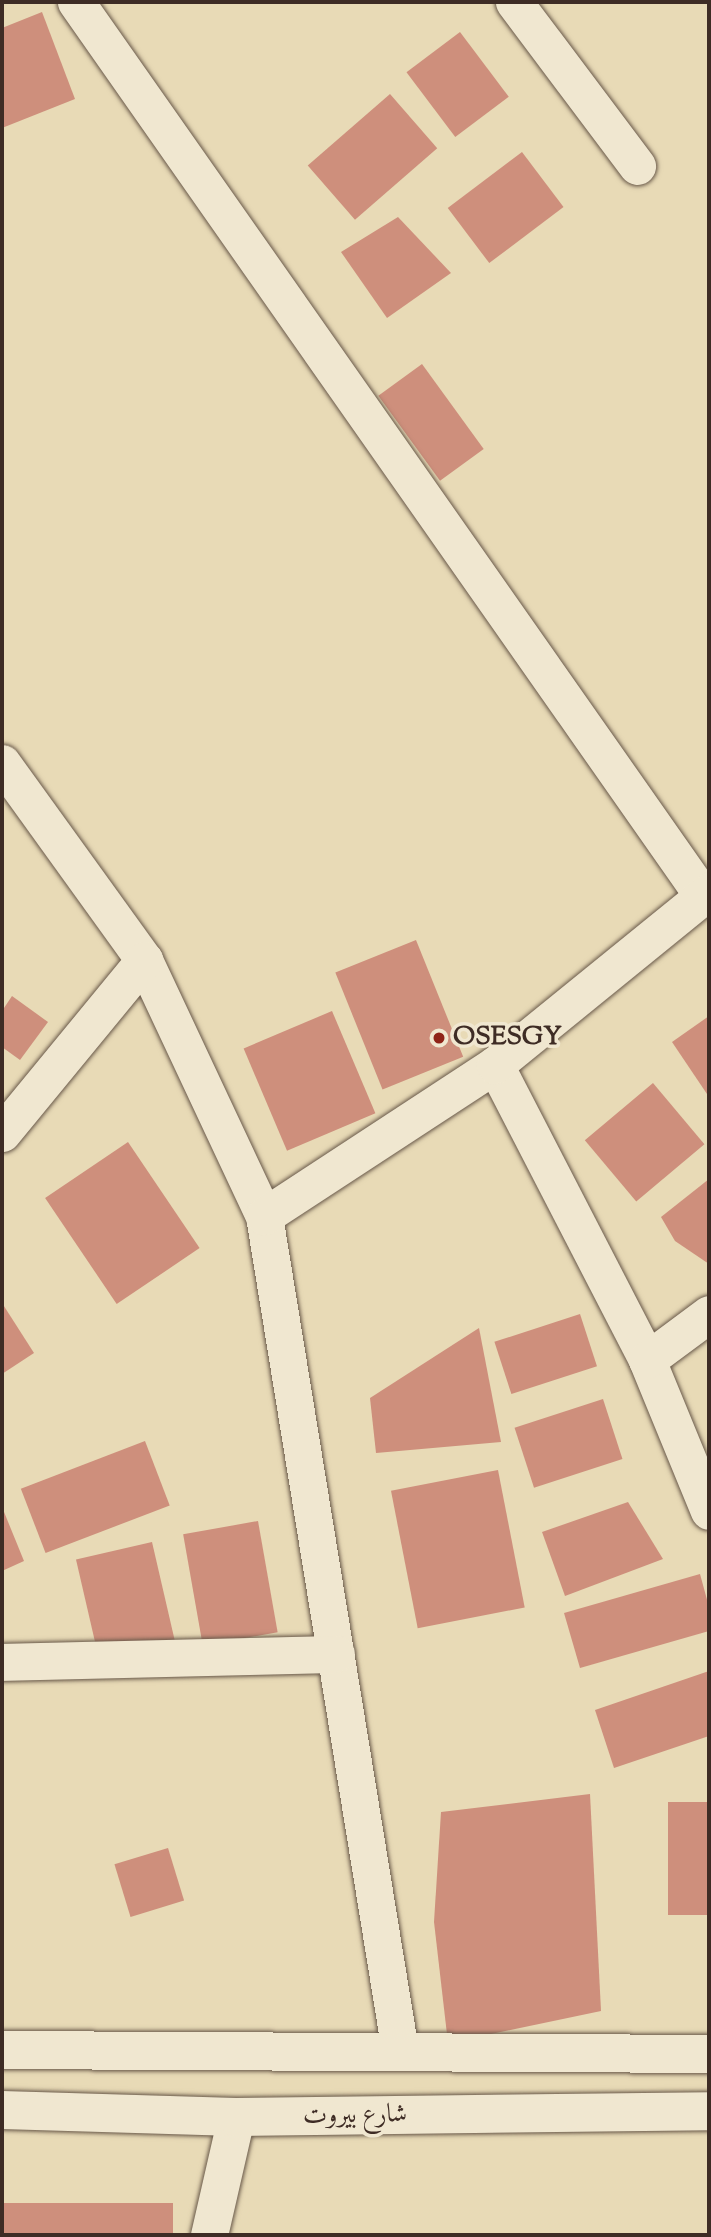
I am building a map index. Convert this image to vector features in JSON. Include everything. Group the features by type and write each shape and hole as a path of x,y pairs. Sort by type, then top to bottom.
{"main road":[{"path":"2,2050 709,2054"},
{"name":"شارع بيروت","path":"2,2109 236,2117 709,2112"}],"street":[{"path":"76,2 706,893 495,1065 264,1216"},
{"path":"514,2 637,166"},
{"path":"2,763 144,960 264,1216 400,2051"},
{"path":"2,1133 144,960"},
{"path":"495,1065 647,1360 709,1511"},
{"path":"647,1360 709,1314"},
{"path":"2,1662 336,1654"},
{"path":"208,2235 236,2117"}],"building":[{"path":"42,12 75,99 2,128 2,28"},
{"path":"460,32 509,97 455,137 406,72"},
{"path":"390,94 437,148 355,220 308,166"},
{"path":"522,152 564,207 489,263 448,208"},
{"path":"398,217 451,273 387,318 341,252"},
{"path":"422,364 484,449 440,481 378,396"},
{"path":"416,940 463,1057 383,1089 335,973"},
{"path":"12,996 48,1022 20,1060 2,1047 2,1011"},
{"path":"332,1011 375,1113 287,1151 244,1049"},
{"path":"709,1016 709,1097 672,1042"},
{"path":"653,1083 704,1144 636,1201 585,1140"},
{"path":"128,1142 200,1248 117,1304 45,1198"},
{"path":"709,1179 709,1264 675,1241 661,1217"},
{"path":"2,1303 34,1353 2,1374"},
{"path":"580,1314 597,1366 511,1394 494,1342"},
{"path":"479,1328 501,1442 376,1453 370,1398"},
{"path":"603,1399 622,1459 534,1488 515,1428"},
{"path":"145,1441 170,1505 46,1553 21,1489"},
{"path":"498,1470 525,1607 418,1628 391,1491"},
{"path":"628,1502 663,1559 565,1596 542,1532"},
{"path":"2,1507 24,1561 2,1571"},
{"path":"258,1521 278,1632 203,1645 183,1534"},
{"path":"152,1542 176,1645 100,1663 76,1560"},
{"path":"700,1574 709,1607 709,1631 580,1668 564,1613"},
{"path":"709,1671 709,1736 614,1768 595,1710"},
{"path":"590,1794 601,2011 448,2043 434,1922 441,1812"},
{"path":"668,1802 709,1802 709,1915 668,1915"},
{"path":"168,1848 184,1901 131,1917 114,1864"},
{"path":"2,2203 173,2203 173,2235 2,2235"}],"place":[{"name":"OSESGY","path":"439,1038"}]}
